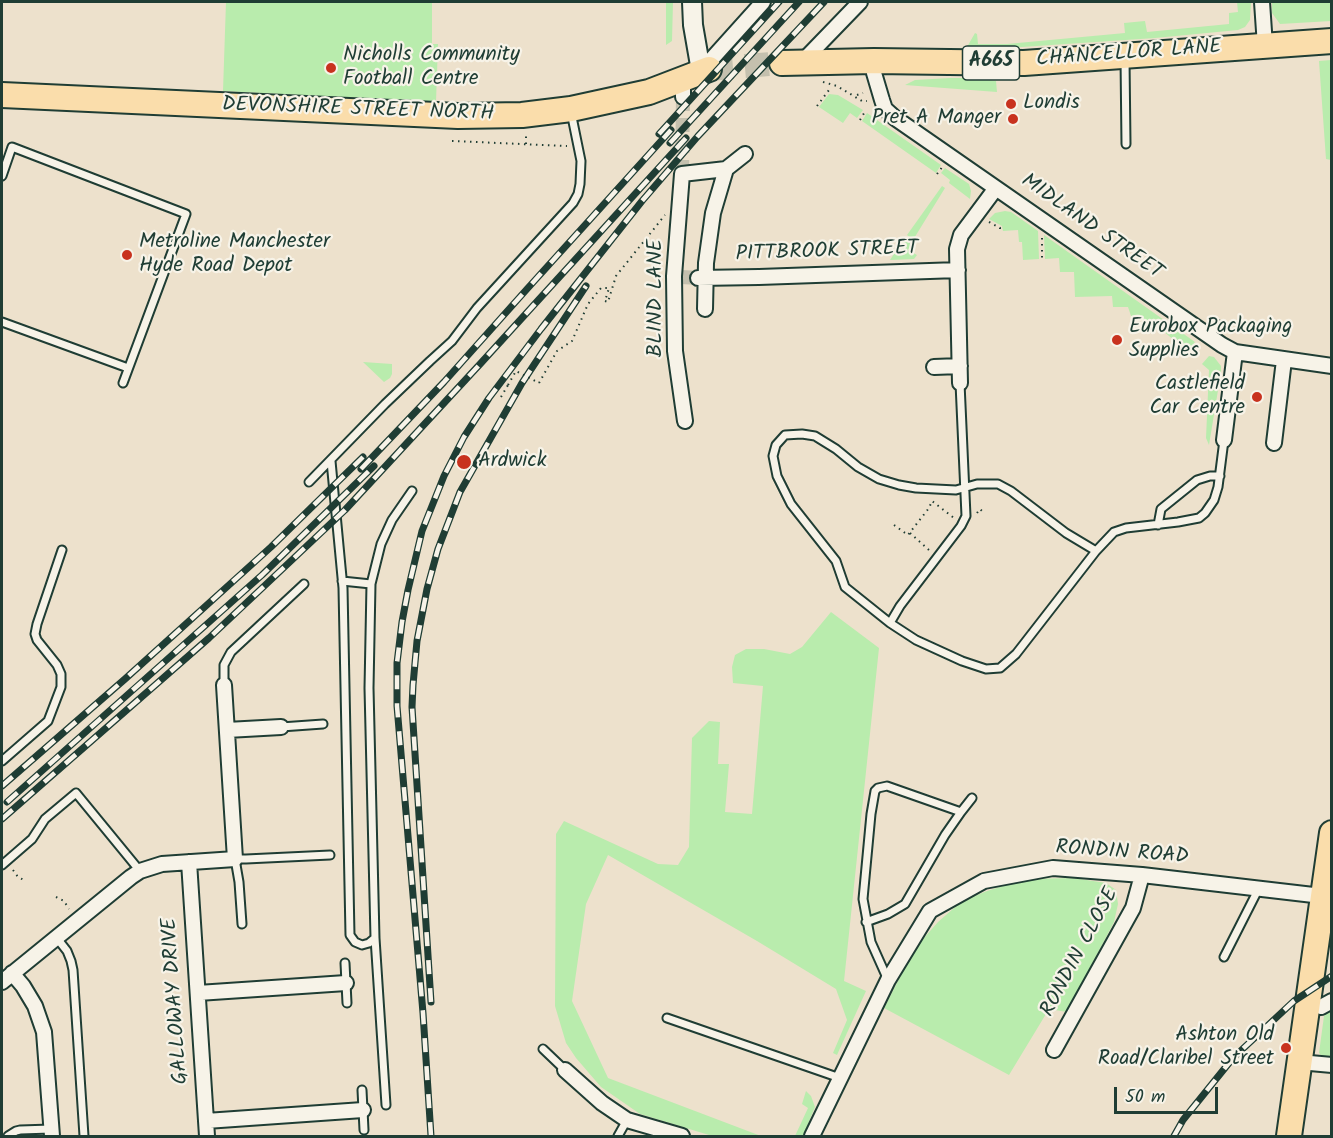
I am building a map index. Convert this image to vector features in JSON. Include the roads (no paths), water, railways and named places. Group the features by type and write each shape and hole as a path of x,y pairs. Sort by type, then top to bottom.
{"highway":[{"name":"CHANCELLOR LANE","path":"800,69 873,61 1024,63 1332,41"},
{"name":"DEVONSHIRE STREET NORTH","path":"2,95 458,116 522,115 571,109 648,92 693,79"},
{"path":"1289,1136 1332,832"}],"street":[{"path":"692,2 693,79"},
{"path":"693,79 763,2"},
{"path":"800,69 860,2"},
{"path":"1262,2 1265,46"},
{"name":"MIDLAND STREET","path":"873,61 874,73 885,109 895,118 1210,337 1235,352 1332,366"},
{"path":"705,309 701,278 706,263 713,213 726,169 745,154"},
{"name":"BLIND LANE","path":"685,421 675,351 682,174 726,169"},
{"path":"960,383 957,249 961,235 996,188"},
{"name":"PITTBROOK STREET","path":"701,278 958,270"},
{"path":"1224,440 1235,352"},
{"path":"1274,443 1284,360"},
{"path":"934,367 960,366"},
{"path":"51,1133 46,1046 42,1025 31,998 7,977 140,871 162,864 234,859 224,685"},
{"path":"227,730 281,727"},
{"name":"GALLOWAY DRIVE","path":"189,862 207,1137"},
{"name":"RONDIN ROAD","path":"812,1137 888,980 930,911 984,881 1053,868 1142,874 1259,888 1326,883"},
{"name":"RONDIN CLOSE","path":"1054,1050 1133,908 1142,874"},
{"path":"198,993 346,983"},
{"path":"1299,1062 1332,1065"},
{"path":"565,1070 602,1103 627,1120 682,1137"},
{"path":"206,1121 363,1110"},
{"path":"1289,1136 1304,1137"}],"lane":[{"path":"1125,56 1126,144"},
{"path":"309,482 385,404 452,341 477,308 573,203 580,184 581,161 571,109"},
{"path":"2,176 12,147 186,214 123,383"},
{"path":"2,321 128,368"},
{"path":"1210,337 1217,324"},
{"path":"890,623 900,606 962,526 966,516 960,383"},
{"path":"1096,551 1066,533 1011,491 998,484 977,484 956,490 898,485 879,479 858,467 836,448 815,436 785,435 776,445 773,456 777,476 791,504 836,561 845,587 890,623 916,640 986,669 1000,668 1016,654 1096,551 1114,532 1126,528 1199,518 1205,513 1214,500 1220,476 1224,440"},
{"path":"331,461 342,581 350,936 362,945 375,938"},
{"path":"1158,525 1161,509 1197,480 1220,476"},
{"path":"386,1105 375,938 369,688 371,584 381,544 392,520 412,491"},
{"path":"2,761 48,721 61,687 57,665 37,640 35,634 62,550"},
{"path":"342,581 371,584"},
{"path":"224,685 224,665 231,652 304,584"},
{"path":"281,727 322,724"},
{"path":"888,980 871,942 863,899 875,791 887,786 961,812"},
{"path":"3,863 32,839 45,819 76,793 140,871"},
{"path":"866,922 888,914 905,904 945,834 972,798"},
{"path":"242,924 239,882 234,859 330,855"},
{"path":"1224,957 1259,888"},
{"path":"56,938 67,951 73,970 84,1137"},
{"path":"345,963 347,1003"},
{"path":"667,1018 840,1078"},
{"path":"543,1049 565,1070"},
{"path":"362,1090 364,1130"},
{"path":"618,1137 627,1120"},
{"path":"8,1137 20,1130 51,1133"}],"tunnel":[{"path":"709,69 782,63"},
{"path":"682,174 683,97"},
{"path":"681,277 698,278"}],"railway":[{"path":"659,134 779,2"},
{"path":"670,143 799,2"},
{"path":"431,1136 397,706 397,663 402,622 422,531 444,476 464,437 489,398 541,329 642,201 698,136 824,2"},
{"path":"361,469 444,382 671,130"},
{"path":"2,819 209,638 345,510 686,138"},
{"path":"431,1002 412,707 417,641 427,589 438,549 460,492 522,383 586,286"},
{"path":"2,786 271,547 363,457"},
{"path":"7,802 262,575 374,466"},
{"path":"1174,1136 1183,1120 1233,1058 1294,1001 1332,976"}],"place":[{"name":"Nicholls Community Football Centre","path":"331,68"},
{"name":"Londis","path":"1011,104"},
{"name":"Pret A Manger","path":"1013,119"},
{"name":"Metroline Manchester Hyde Road Depot","path":"127,255"},
{"name":"Eurobox Packaging Supplies","path":"1117,340"},
{"name":"Castlefield Car Centre","path":"1257,397"},
{"name":"Ardwick","path":"464,462"},
{"name":"Ashton Old Road/Claribel Street","path":"1286,1048"}]}
